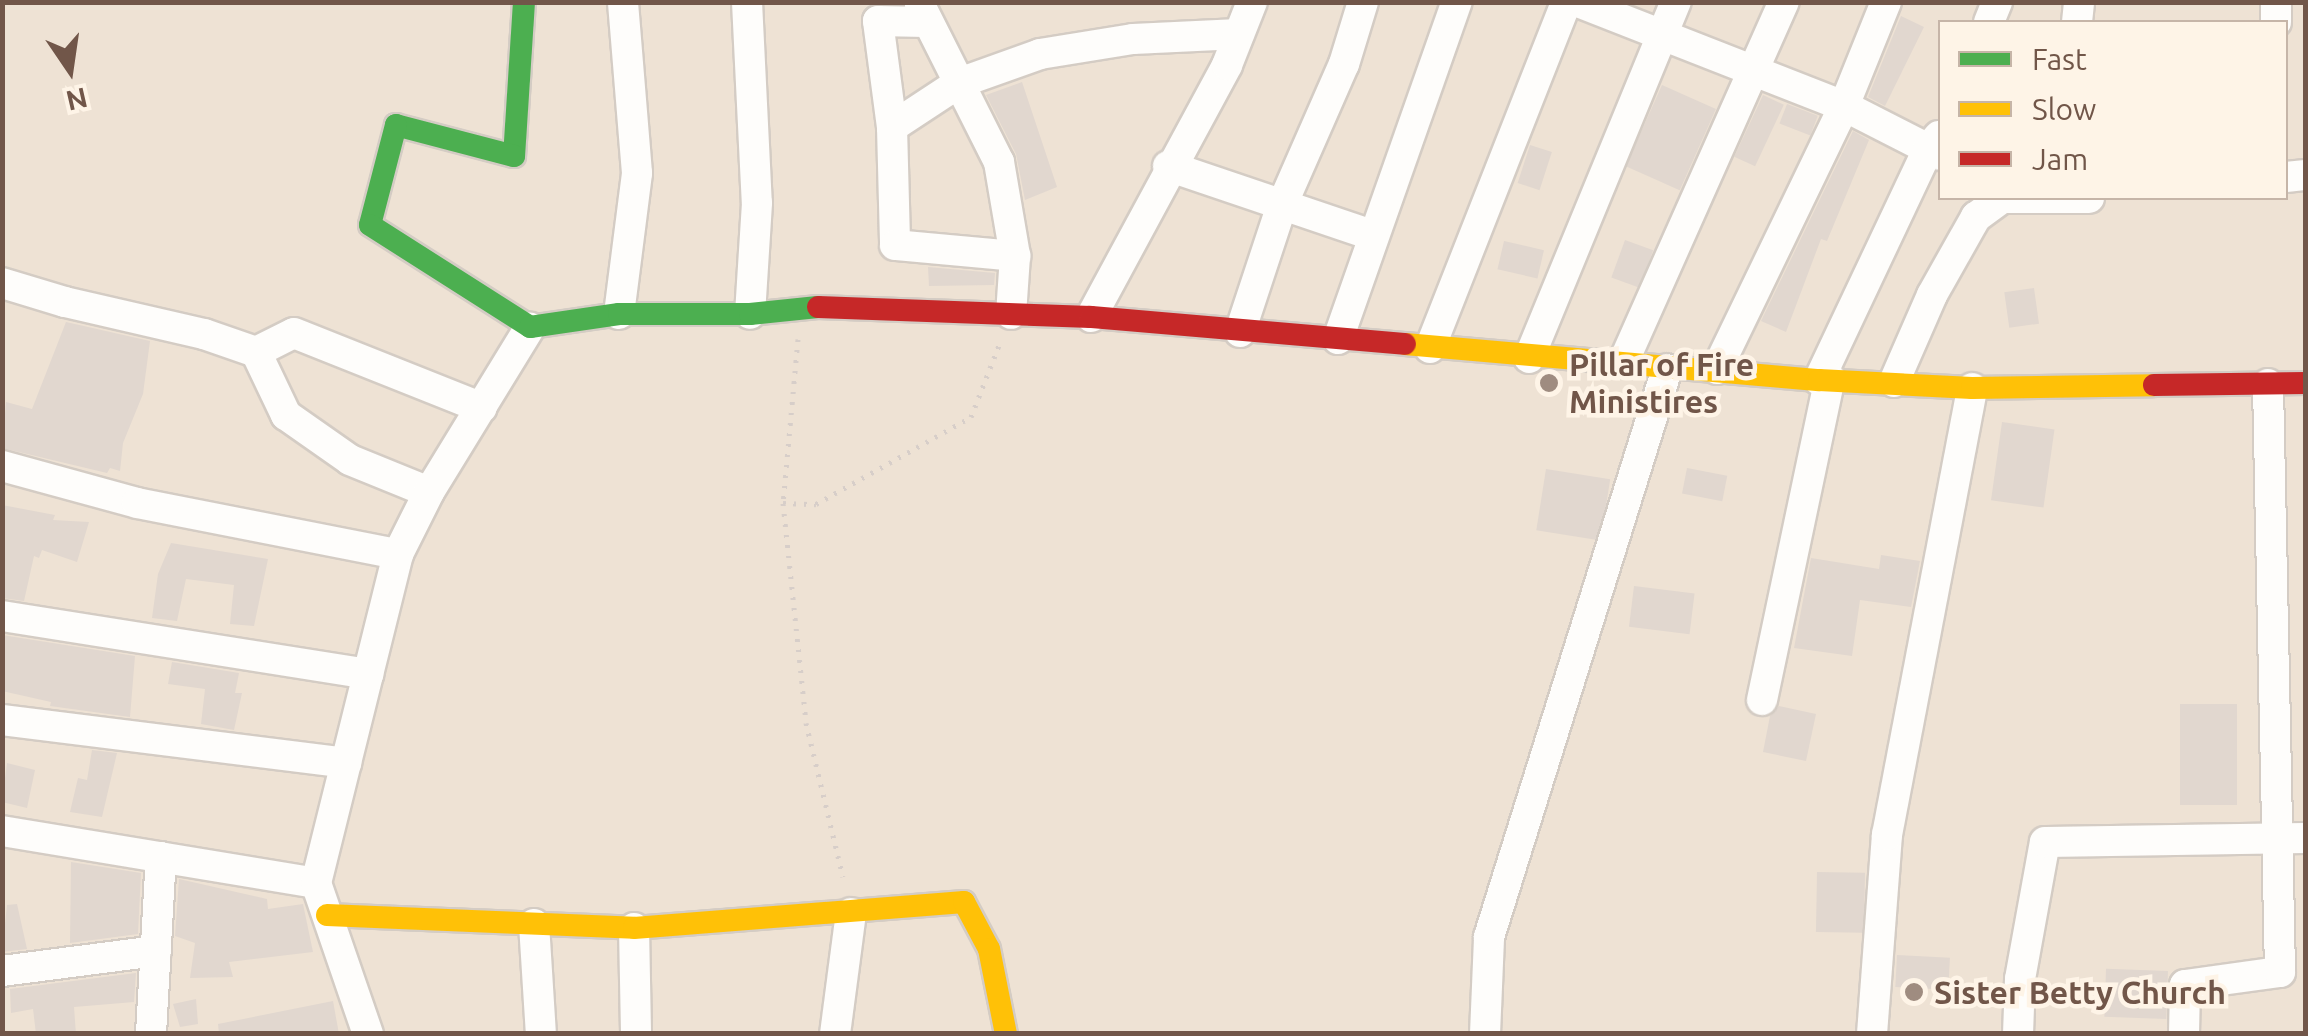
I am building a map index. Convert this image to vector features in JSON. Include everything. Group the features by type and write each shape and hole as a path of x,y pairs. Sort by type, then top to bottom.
{"street":[{"path":"524,2 514,156 396,125 370,225 530,327 620,314 750,314 801,306 1090,317 1528,358 1972,388 2306,383"},
{"path":"747,2 757,203 750,314"},
{"path":"1090,317 1168,166 1227,65 1252,2"},
{"path":"1240,332 1282,205 1344,64 1362,2"},
{"path":"1338,339 1457,2"},
{"path":"1430,348 1566,2"},
{"path":"1578,2 1661,32 1936,146 1825,379 1762,700"},
{"path":"1528,358 1676,2"},
{"path":"1624,362 1784,2"},
{"path":"1717,369 1844,106 1886,2"},
{"path":"620,314 637,174 625,3"},
{"path":"1011,314 1016,256 999,162 923,12 878,22 892,127 894,245 1016,256"},
{"path":"892,127 960,86 1040,54 1133,39 1239,34"},
{"path":"1168,166 1372,235"},
{"path":"1894,382 1932,295 1976,218 1995,200"},
{"path":"2,283 204,334 256,352 286,415 350,460 429,492"},
{"path":"368,1034 316,883 398,554 429,492 530,327"},
{"path":"256,352 294,333 482,408"},
{"path":"1485,1034 1489,937 1668,368"},
{"path":"2184,1034 2186,985 2280,972 2291,837 2268,384"},
{"path":"1872,1034 1887,834 1972,388"},
{"path":"2,466 138,503 398,554"},
{"path":"2,616 368,674"},
{"path":"2,720 346,763"},
{"path":"2,831 316,883"},
{"path":"2018,1034 2020,979 2045,842 2291,837"},
{"path":"151,1034 162,857"},
{"path":"327,914 634,928 964,902 989,949 1006,1034"},
{"path":"835,1034 851,913"},
{"path":"534,924 541,1034"},
{"path":"634,928 636,1034"},
{"path":"2,972 156,951"}],"path":[{"path":"801,306 783,504 806,723 851,913"},
{"path":"783,504 816,504 971,417 1011,314"}],"shaded area":[{"path":"3,3 2305,3 2305,1033 3,1033"}],"building":[{"path":"1901,16 1924,27 1885,106 1868,97"},
{"path":"1022,82 1057,187 1025,200 1016,154 986,95"},
{"path":"1662,85 1716,109 1680,190 1626,166"},
{"path":"1763,95 1784,105 1755,166 1734,157"},
{"path":"1787,104 1818,116 1810,135 1779,124"},
{"path":"1853,131 1869,140 1827,241 1821,239 1786,332 1761,321"},
{"path":"1530,145 1552,152 1540,190 1518,183"},
{"path":"1625,240 1653,250 1640,288 1611,278"},
{"path":"1504,241 1544,250 1537,278 1497,269"},
{"path":"928,267 995,273 994,285 929,286"},
{"path":"2034,288 2039,324 2009,328 2004,292"},
{"path":"66,322 150,341 143,394 123,443 120,471 110,468 107,473 2,448 6,402 32,409"},
{"path":"2002,422 2054,429 2043,508 1991,500"},
{"path":"1687,468 1727,476 1722,501 1682,494"},
{"path":"1546,469 1610,479 1601,540 1536,530"},
{"path":"2,505 55,515 53,520 89,522 77,562 42,550 39,558 34,556 24,601 2,598"},
{"path":"171,543 268,559 254,626 230,624 234,585 186,579 177,621 152,618 158,574"},
{"path":"1881,555 1920,561 1911,607 1860,600 1852,656 1794,648 1811,558 1879,569"},
{"path":"1634,586 1695,593 1690,634 1629,627"},
{"path":"2,635 135,656 130,717 50,706 51,702 2,691"},
{"path":"172,662 239,673 235,693 242,693 234,730 201,724 205,689 168,684"},
{"path":"2180,704 2237,704 2237,805 2180,805"},
{"path":"1779,706 1816,714 1806,761 1763,752 1770,716"},
{"path":"92,750 117,753 102,817 70,812 78,778 87,780"},
{"path":"7,763 35,770 27,808 2,802"},
{"path":"71,862 141,873 138,934 70,943"},
{"path":"1817,872 1865,873 1864,933 1816,932"},
{"path":"179,879 267,899 268,909 303,904 313,952 229,962 233,977 190,978 195,943 175,936"},
{"path":"17,904 27,949 2,952 7,905"},
{"path":"1897,955 1950,958 1948,990 1895,987"},
{"path":"2106,969 2168,971 2166,1019 2104,1017"},
{"path":"136,973 134,1002 74,1007 76,1034 36,1034 33,1009 11,1013 10,989"},
{"path":"196,999 198,1024 180,1027 173,1004"},
{"path":"333,1001 339,1034 219,1034 218,1024"}],"traffic: fast":[{"path":"524,2 514,156 396,125 370,225 530,327 619,314 750,314 818,307"}],"traffic: slow":[{"path":"1405,344 1819,380 1972,388 2154,385"},
{"path":"327,915 634,928 964,902 989,949 1006,1034"}],"traffic: jam":[{"path":"818,307 1091,317 1405,344"},
{"path":"2154,385 2306,383"}],"place":[{"name":"Pillar of Fire Ministires","path":"1549,383"},
{"name":"Sister Betty Church","path":"1914,992"}]}
